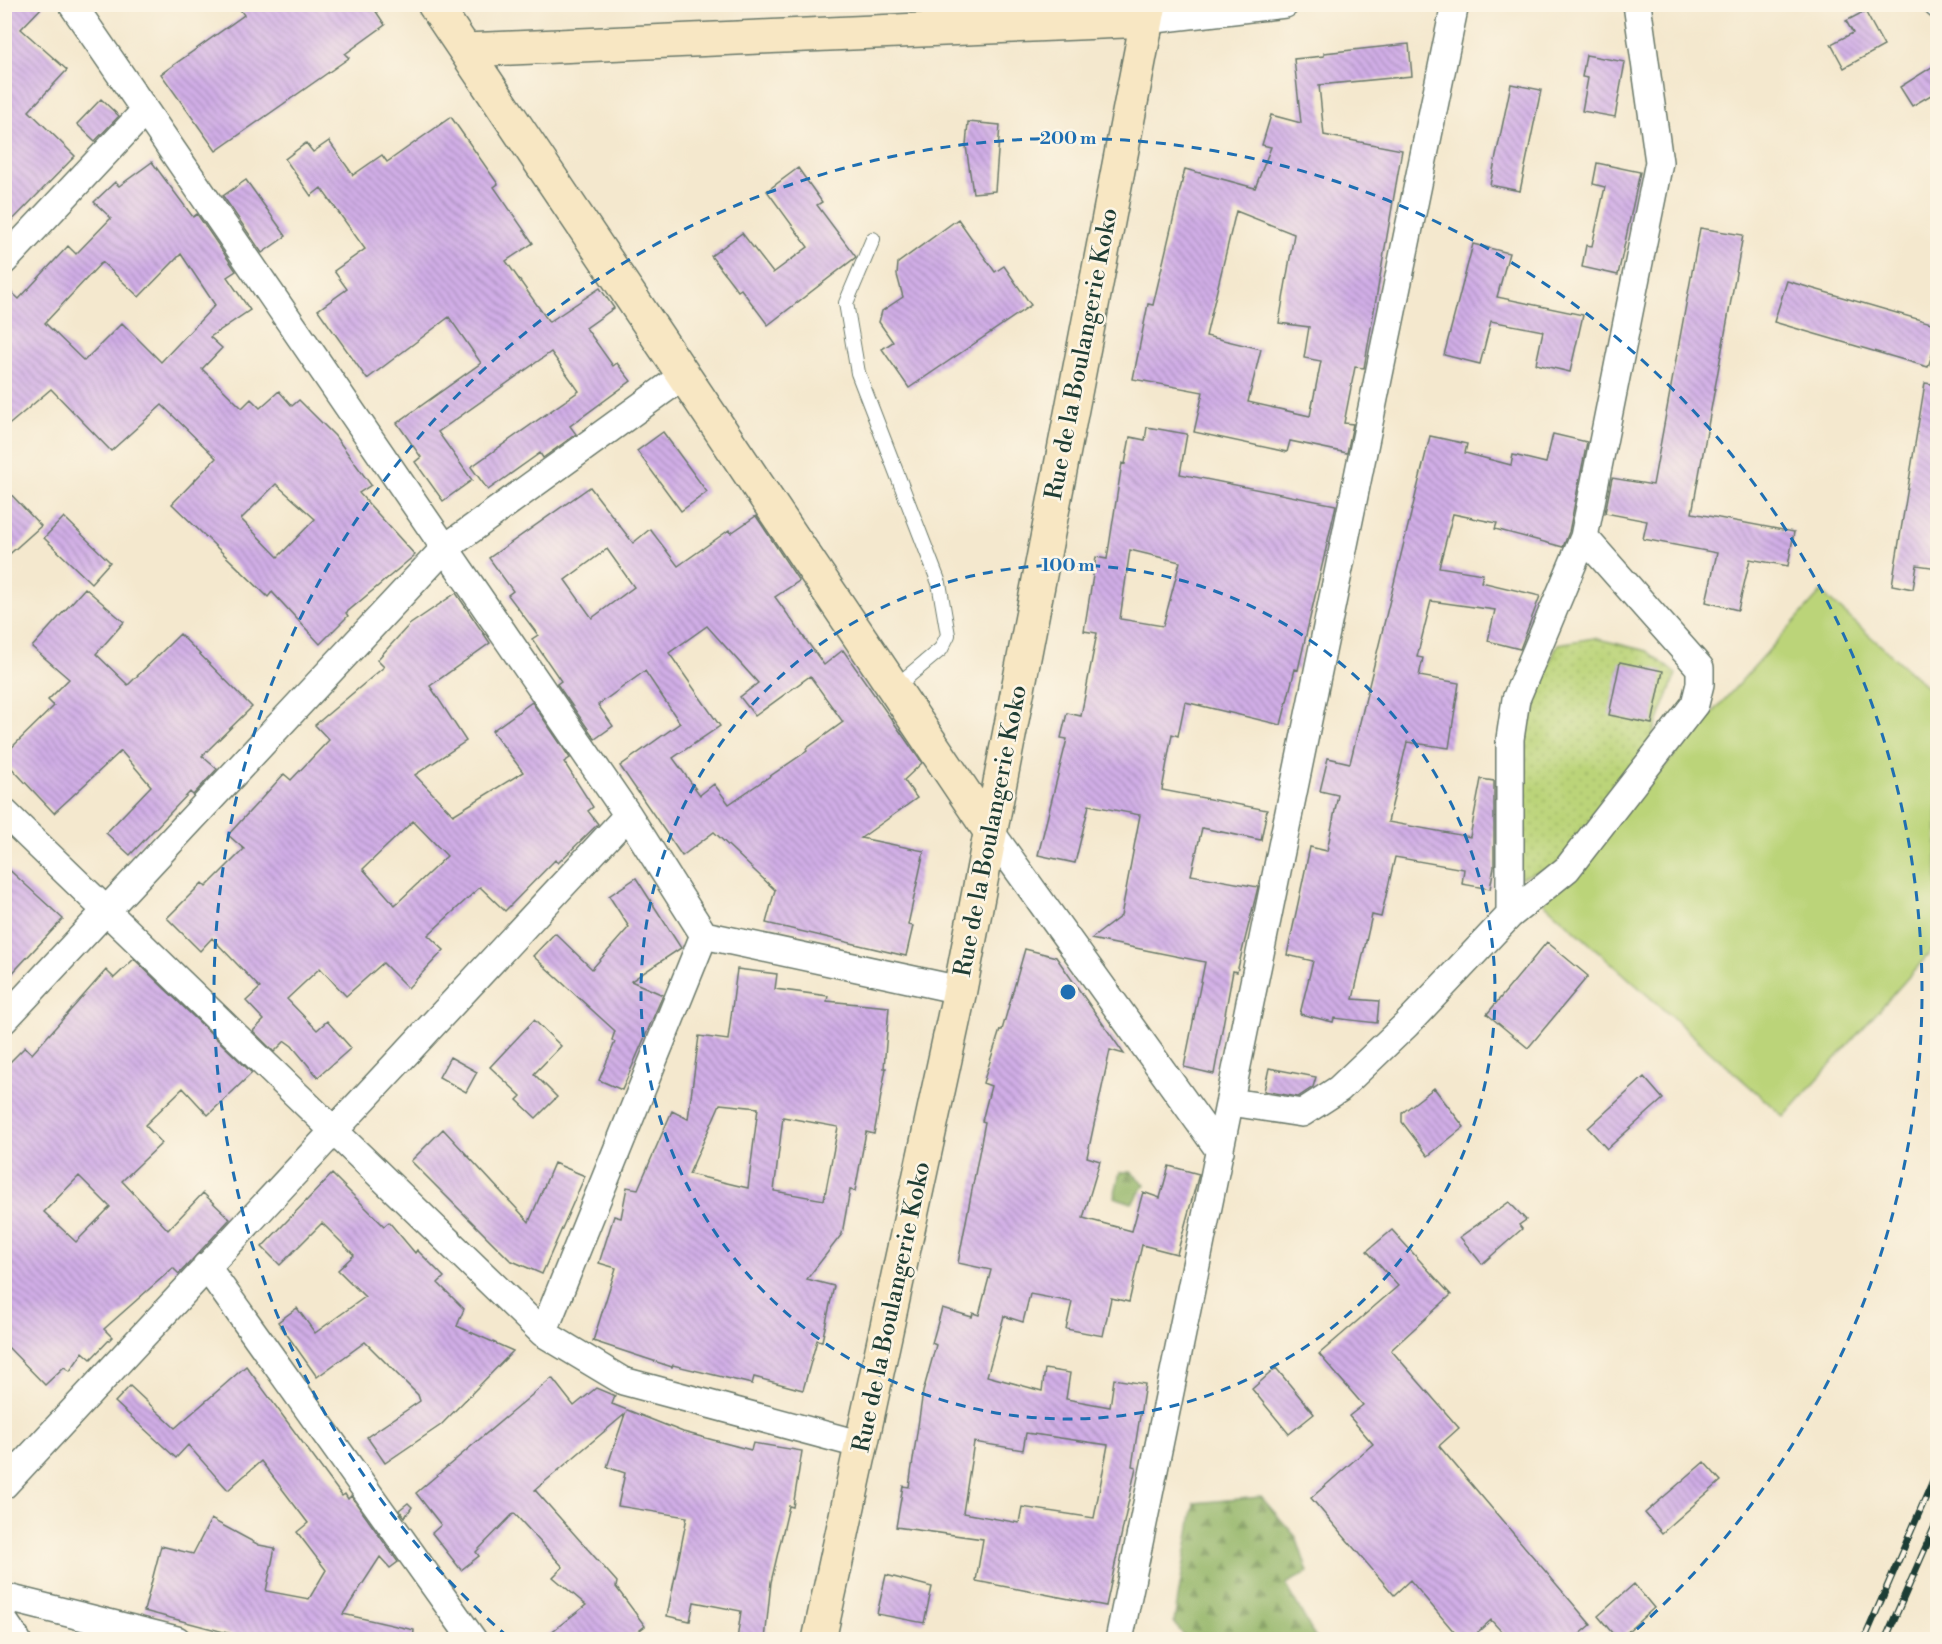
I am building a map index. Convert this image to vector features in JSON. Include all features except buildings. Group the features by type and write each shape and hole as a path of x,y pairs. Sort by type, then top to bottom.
{"street":[{"path":"72,4 628,816 704,935 960,990"},
{"path":"434,4 990,831 1220,1151"},
{"path":"465,50 1285,4"},
{"path":"1119,1640 1232,1102 1455,4"},
{"path":"1510,915 1510,739 1516,699 1584,537 1659,162 1636,4"},
{"name":"Rue de la Boulangerie Koko","path":"819,1640 960,990 1149,12"},
{"path":"4,261 144,112"},
{"path":"4,1020 444,549 684,375"},
{"path":"1232,1102 1302,1113 1339,1089 1406,1025 1510,915 1567,869 1695,704 1700,684 1700,668 1584,537"},
{"path":"4,812 543,1333 623,1381 862,1445"},
{"path":"4,1485 628,816"},
{"path":"543,1333 704,935"},
{"path":"206,1266 473,1640"},
{"path":"4,1597 177,1640"},
{"path":"4,1621 17,1640"}],"lane":[{"path":"873,239 846,303 858,373 939,583 948,635 941,649 894,688"}],"green space":[{"path":"1821,592 1937,696 1937,945 1784,1117 1543,902"},
{"path":"1594,638 1647,651 1676,674 1638,772 1563,864 1510,881 1521,727 1558,644"},
{"path":"1120,1172 1131,1172 1145,1185 1132,1203 1114,1197"},
{"path":"1261,1497 1296,1537 1308,1572 1286,1584 1316,1639 1186,1639 1174,1622 1194,1503"}],"railway":[{"path":"1864,1640 1938,1469"},
{"path":"1885,1640 1938,1519"}]}
